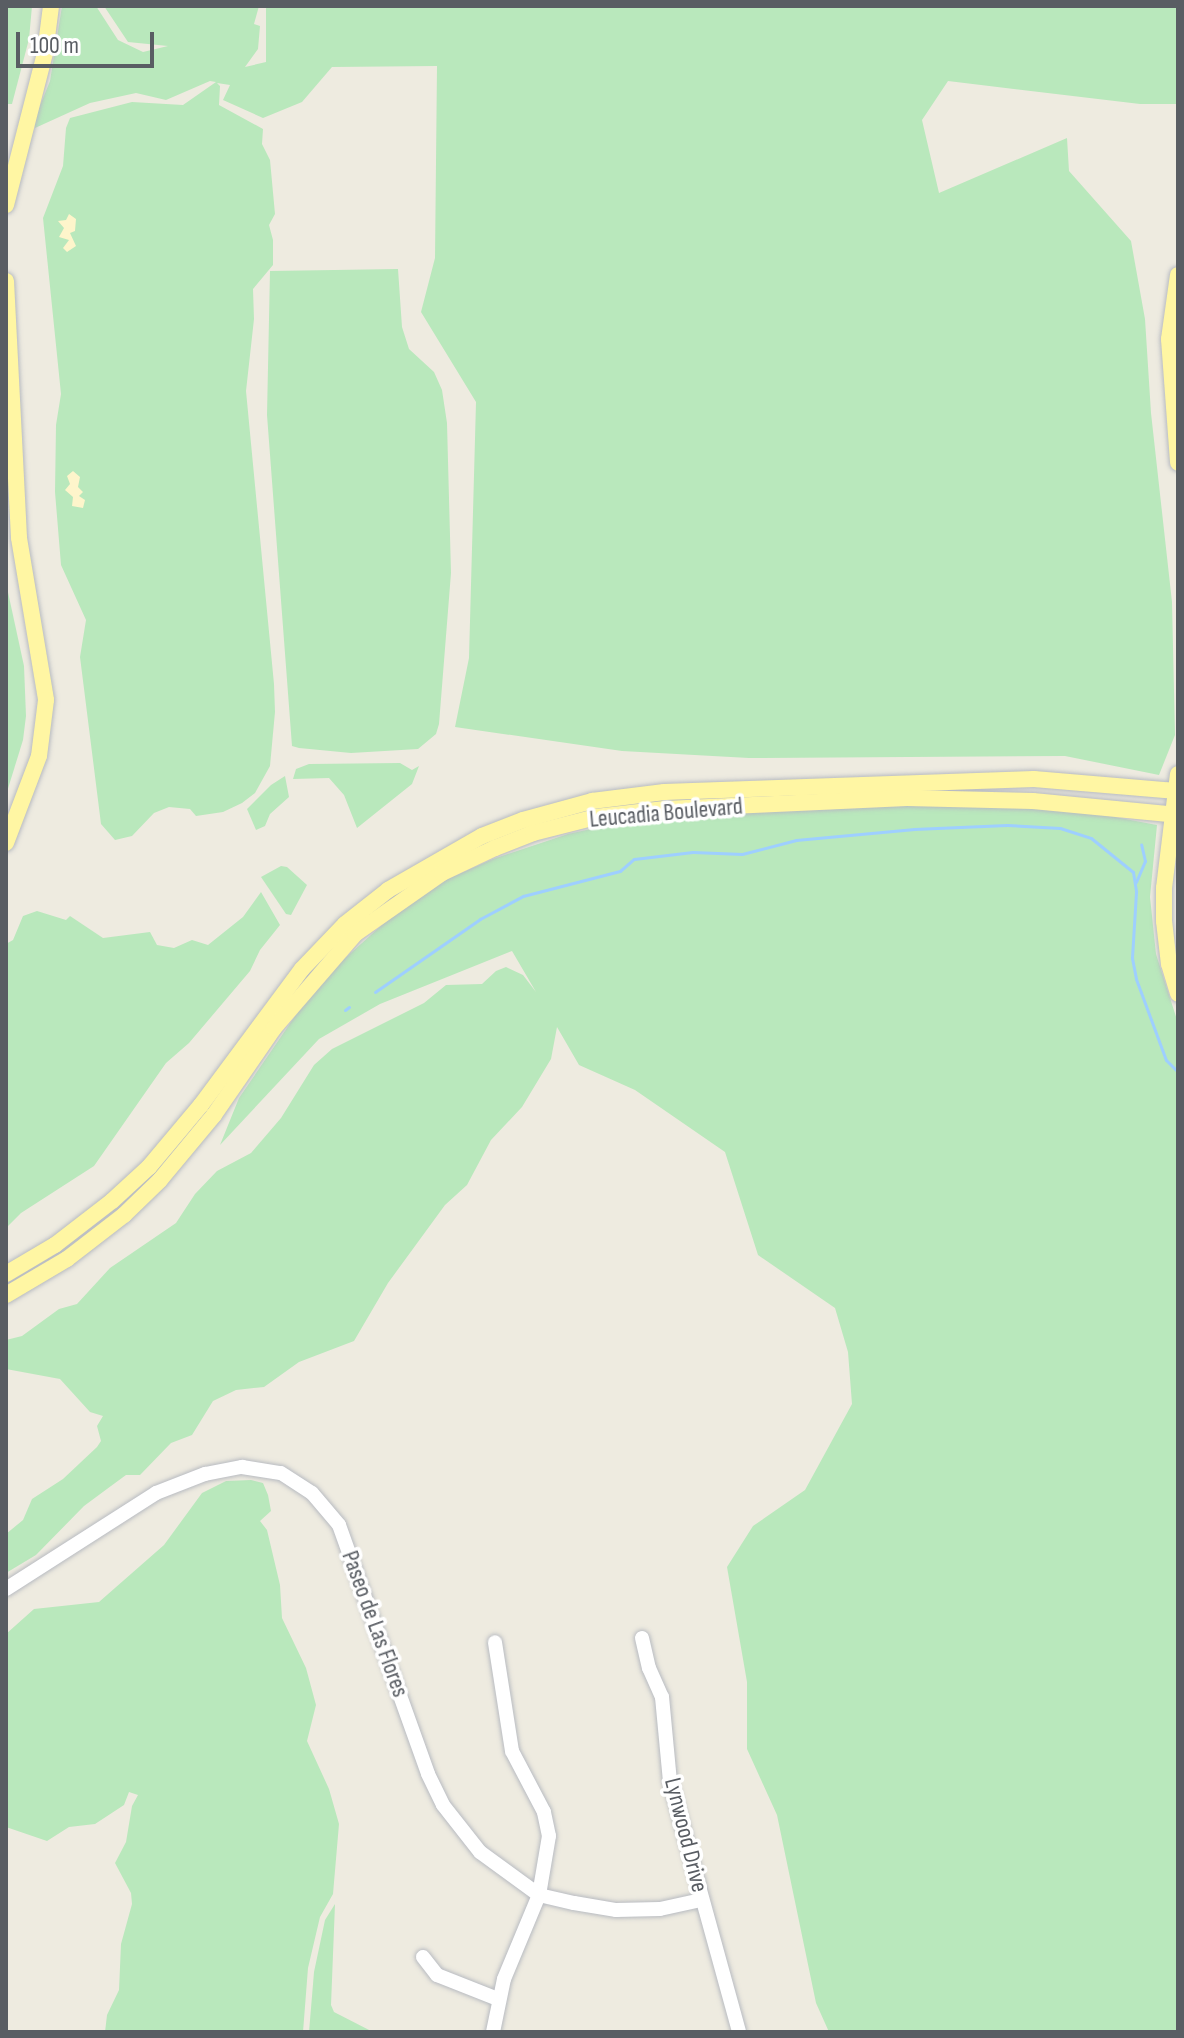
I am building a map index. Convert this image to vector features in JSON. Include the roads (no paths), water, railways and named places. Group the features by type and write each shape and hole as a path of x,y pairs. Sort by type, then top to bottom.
{"main road":[{"path":"6,158 33,64 42,6"},
{"path":"6,205 45,53 51,6"},
{"path":"1178,275 1169,339 1178,463"},
{"path":"6,281 19,538 46,700 39,756 6,843"},
{"path":"6,493 10,547 32,663 35,701 28,762 6,815"},
{"path":"1178,774 1164,921 1169,964 1178,994"},
{"name":"Leucadia Boulevard","path":"6,1274 55,1245 112,1201 149,1167 201,1105 302,969 345,924 388,890 482,836 523,820 592,801 664,792 1034,779 1176,791"},
{"name":"Leucadia Boulevard","path":"6,1295 67,1259 124,1215 160,1180 214,1115 274,1028 355,934 442,873 495,848 533,833 596,817 665,809 907,798 1033,801 1176,814"}],"street":[{"name":"Paseo de Las Flores","path":"6,1589 156,1493 205,1474 242,1467 281,1473 312,1493 339,1525 428,1774 443,1805 480,1852 539,1895 616,1910 660,1909 701,1900"},
{"name":"Lynwood Drive","path":"642,1638 649,1668 662,1697 670,1781 739,2032"},
{"path":"493,2032 498,1999 539,1895 549,1836 544,1812 512,1751 495,1642"},
{"path":"423,1957 437,1975 498,1999"}],"waterway":[{"path":"375,992 480,919 523,896 620,871 634,859 693,852 742,854 796,840 914,829 1007,825 1060,828 1091,838 1133,872 1136,892 1132,958 1136,979 1166,1060 1178,1072"},
{"path":"1136,882 1145,861 1141,844"},
{"path":"345,1010 349,1007"}]}
